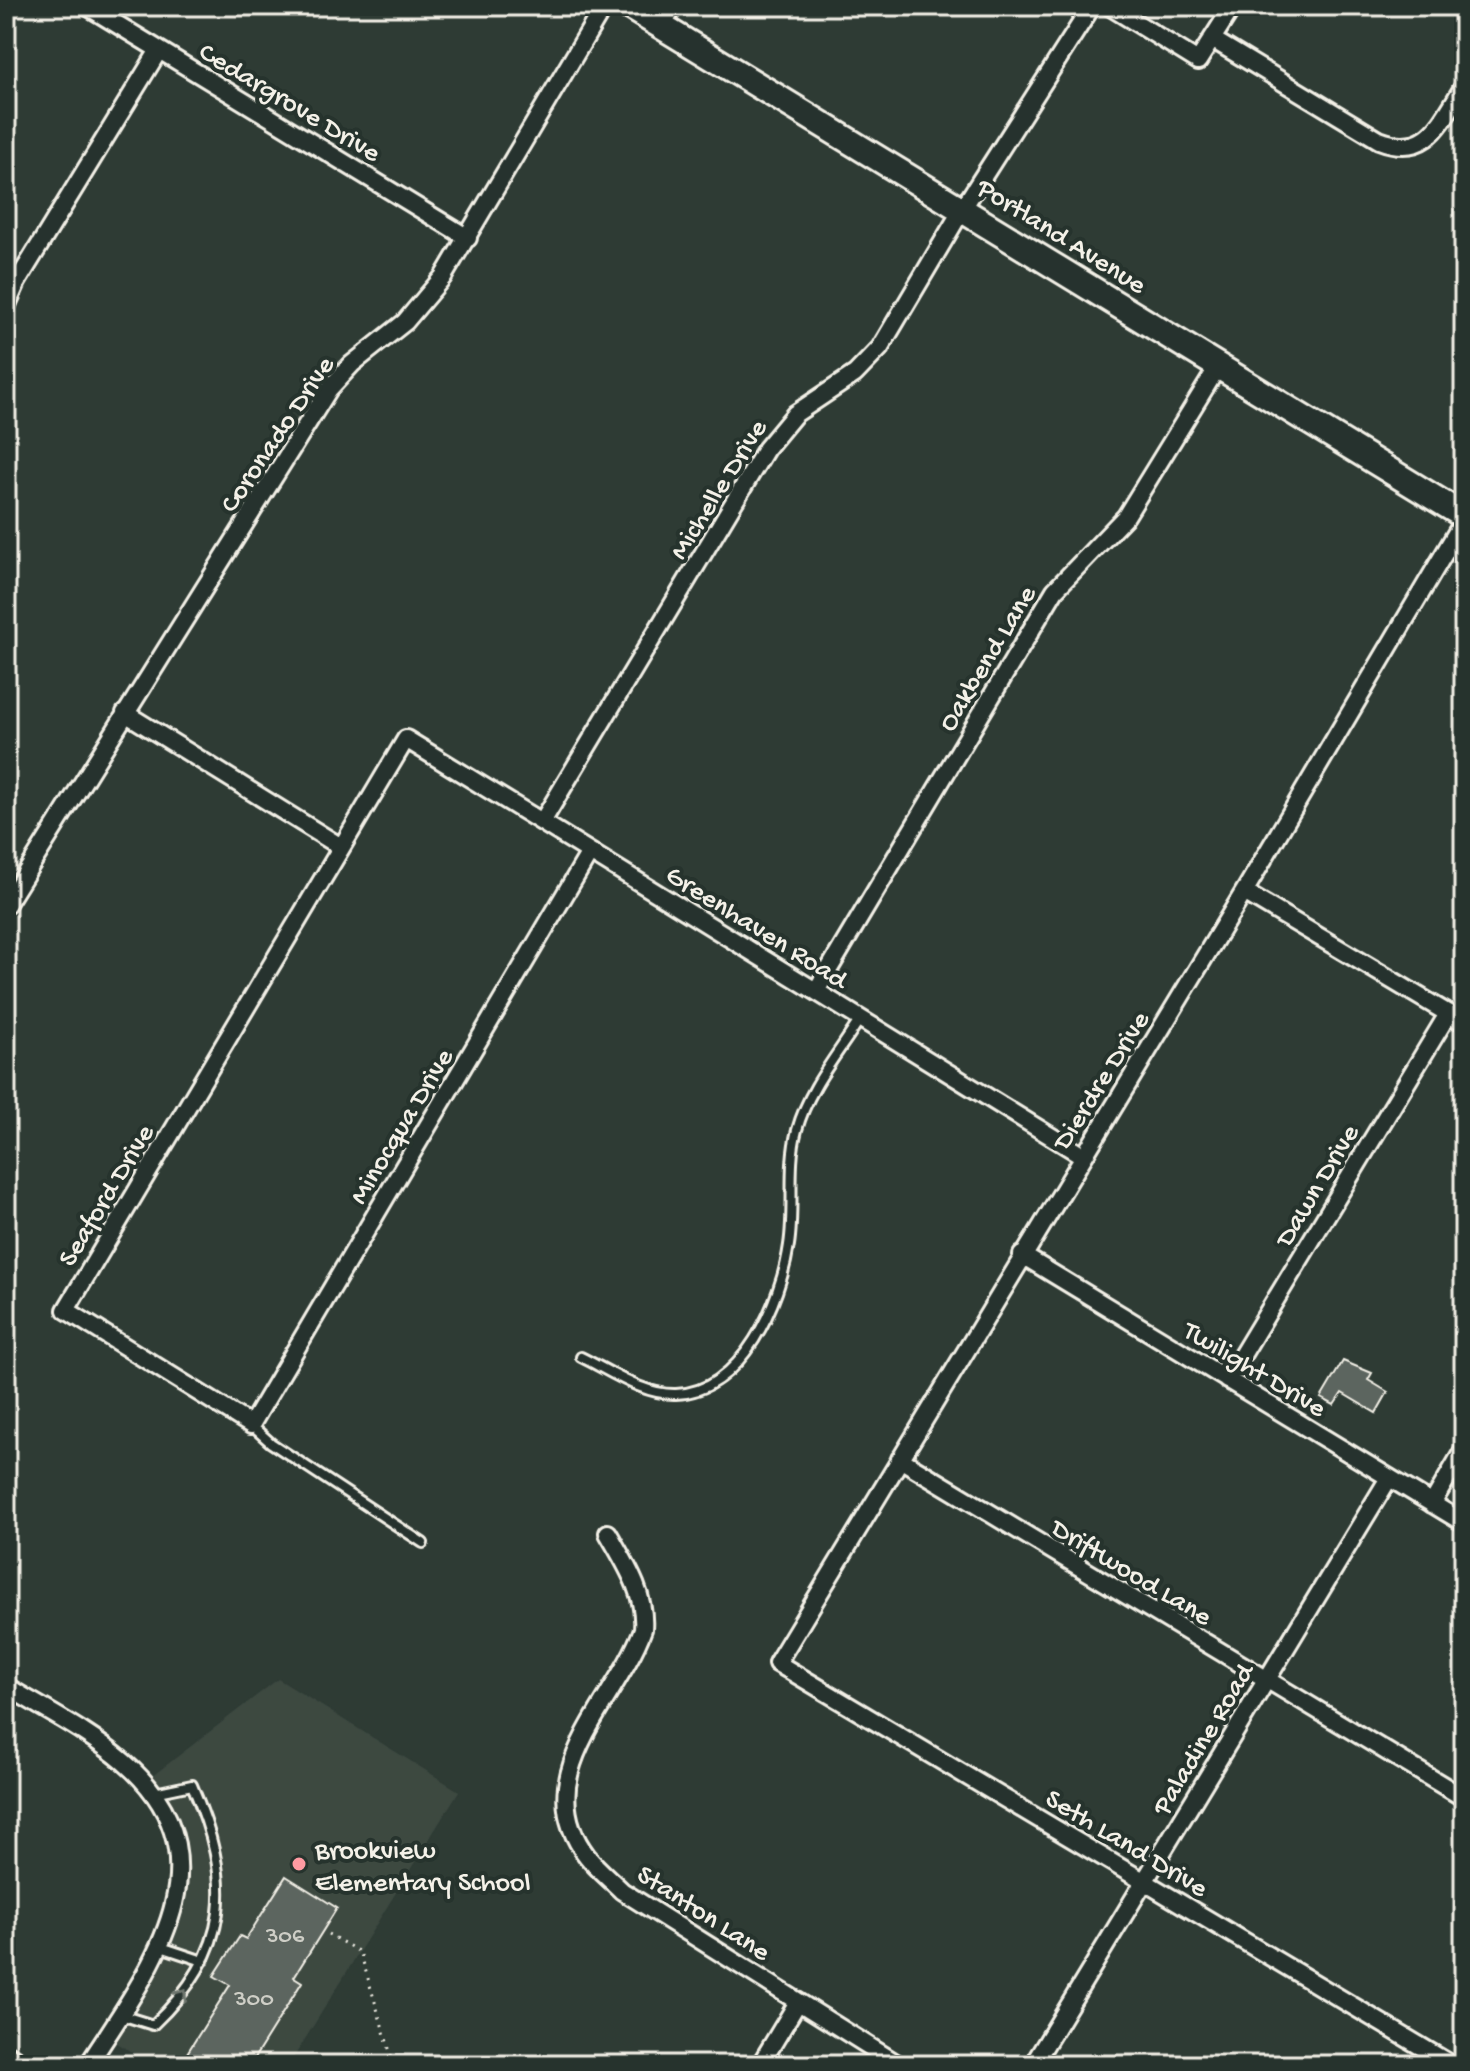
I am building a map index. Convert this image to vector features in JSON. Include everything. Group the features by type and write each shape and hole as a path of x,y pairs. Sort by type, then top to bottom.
{"main road":[{"name":"Portland Avenue","path":"628,6 668,16 963,208 1464,518"}],"street":[{"name":"Cedargrove Drive","path":"87,6 468,238"},
{"name":"Coronado Drive","path":"7,901 329,389 352,364 413,314 443,277 604,6"},
{"name":"Michelle Drive","path":"542,822 766,449 795,414 870,361 1092,6"},
{"path":"1109,6 1198,61 1233,6"},
{"path":"1212,39 1379,140 1397,147 1414,146 1429,137 1464,86"},
{"path":"6,307 17,282 159,50"},
{"name":"Oakbend Lane","path":"816,991 1055,590 1126,516 1219,365"},
{"name":"Dierdre Drive","path":"777,1663 1244,892 1464,518"},
{"path":"125,713 341,847"},
{"name":"Greenhaven Road","path":"406,739 1083,1156"},
{"name":"Seaford Drive","path":"251,1425 66,1310 406,739"},
{"name":"Minocqua Drive","path":"251,1425 590,852"},
{"path":"1244,892 1464,1023"},
{"name":"Dawn Drive","path":"1227,1380 1448,1014"},
{"name":"Twilight Drive","path":"1022,1255 1464,1523"},
{"path":"1432,1504 1464,1449"},
{"name":"Driftwood Lane","path":"900,1459 1464,1798"},
{"name":"Paladine Road","path":"1033,2065 1389,1478"},
{"name":"Stanton Lane","path":"608,1533 637,1590 644,1615 643,1629 571,1759 565,1789 572,1830 587,1856 622,1891 899,2065"},
{"name":"Seth Land Drive","path":"777,1663 1452,2065"},
{"path":"6,1686 105,1747 125,1763 152,1793 168,1823 177,1867 173,1915 161,1947 88,2065"},
{"path":"760,2065 798,2002"},
{"path":"6,2053 25,2065"}],"lane":[{"path":"581,1357 649,1390 676,1394 714,1383 742,1361 763,1324 789,1246 797,1129 813,1092 861,1018"},
{"name":"Seaford Drive","path":"251,1425 271,1443 423,1543"},
{"path":"120,2015 153,2025 182,1998 203,1961 217,1921 220,1880 212,1831 192,1785 152,1793"},
{"path":"161,1947 203,1961"}],"path":[{"path":"328,1934 360,1952 394,2065"}],"shaded area":[{"name":"Brookview Elementary School","path":"278,1679 459,1791 289,2065 152,2065 114,2041 173,1938 184,1897 185,1874 163,1796 151,1777"}],"building":[{"path":"1343,1361 1372,1373 1368,1380 1388,1392 1376,1413 1342,1393 1334,1405 1321,1398"},
{"name":"Brookview Elementary School","path":"286,1876 337,1908 294,1977 302,1982 250,2065 195,2065 184,2058 230,1985 214,1976 240,1936 246,1939"}],"place":[{"name":"Brookview Elementary School","path":"299,1864"}]}
